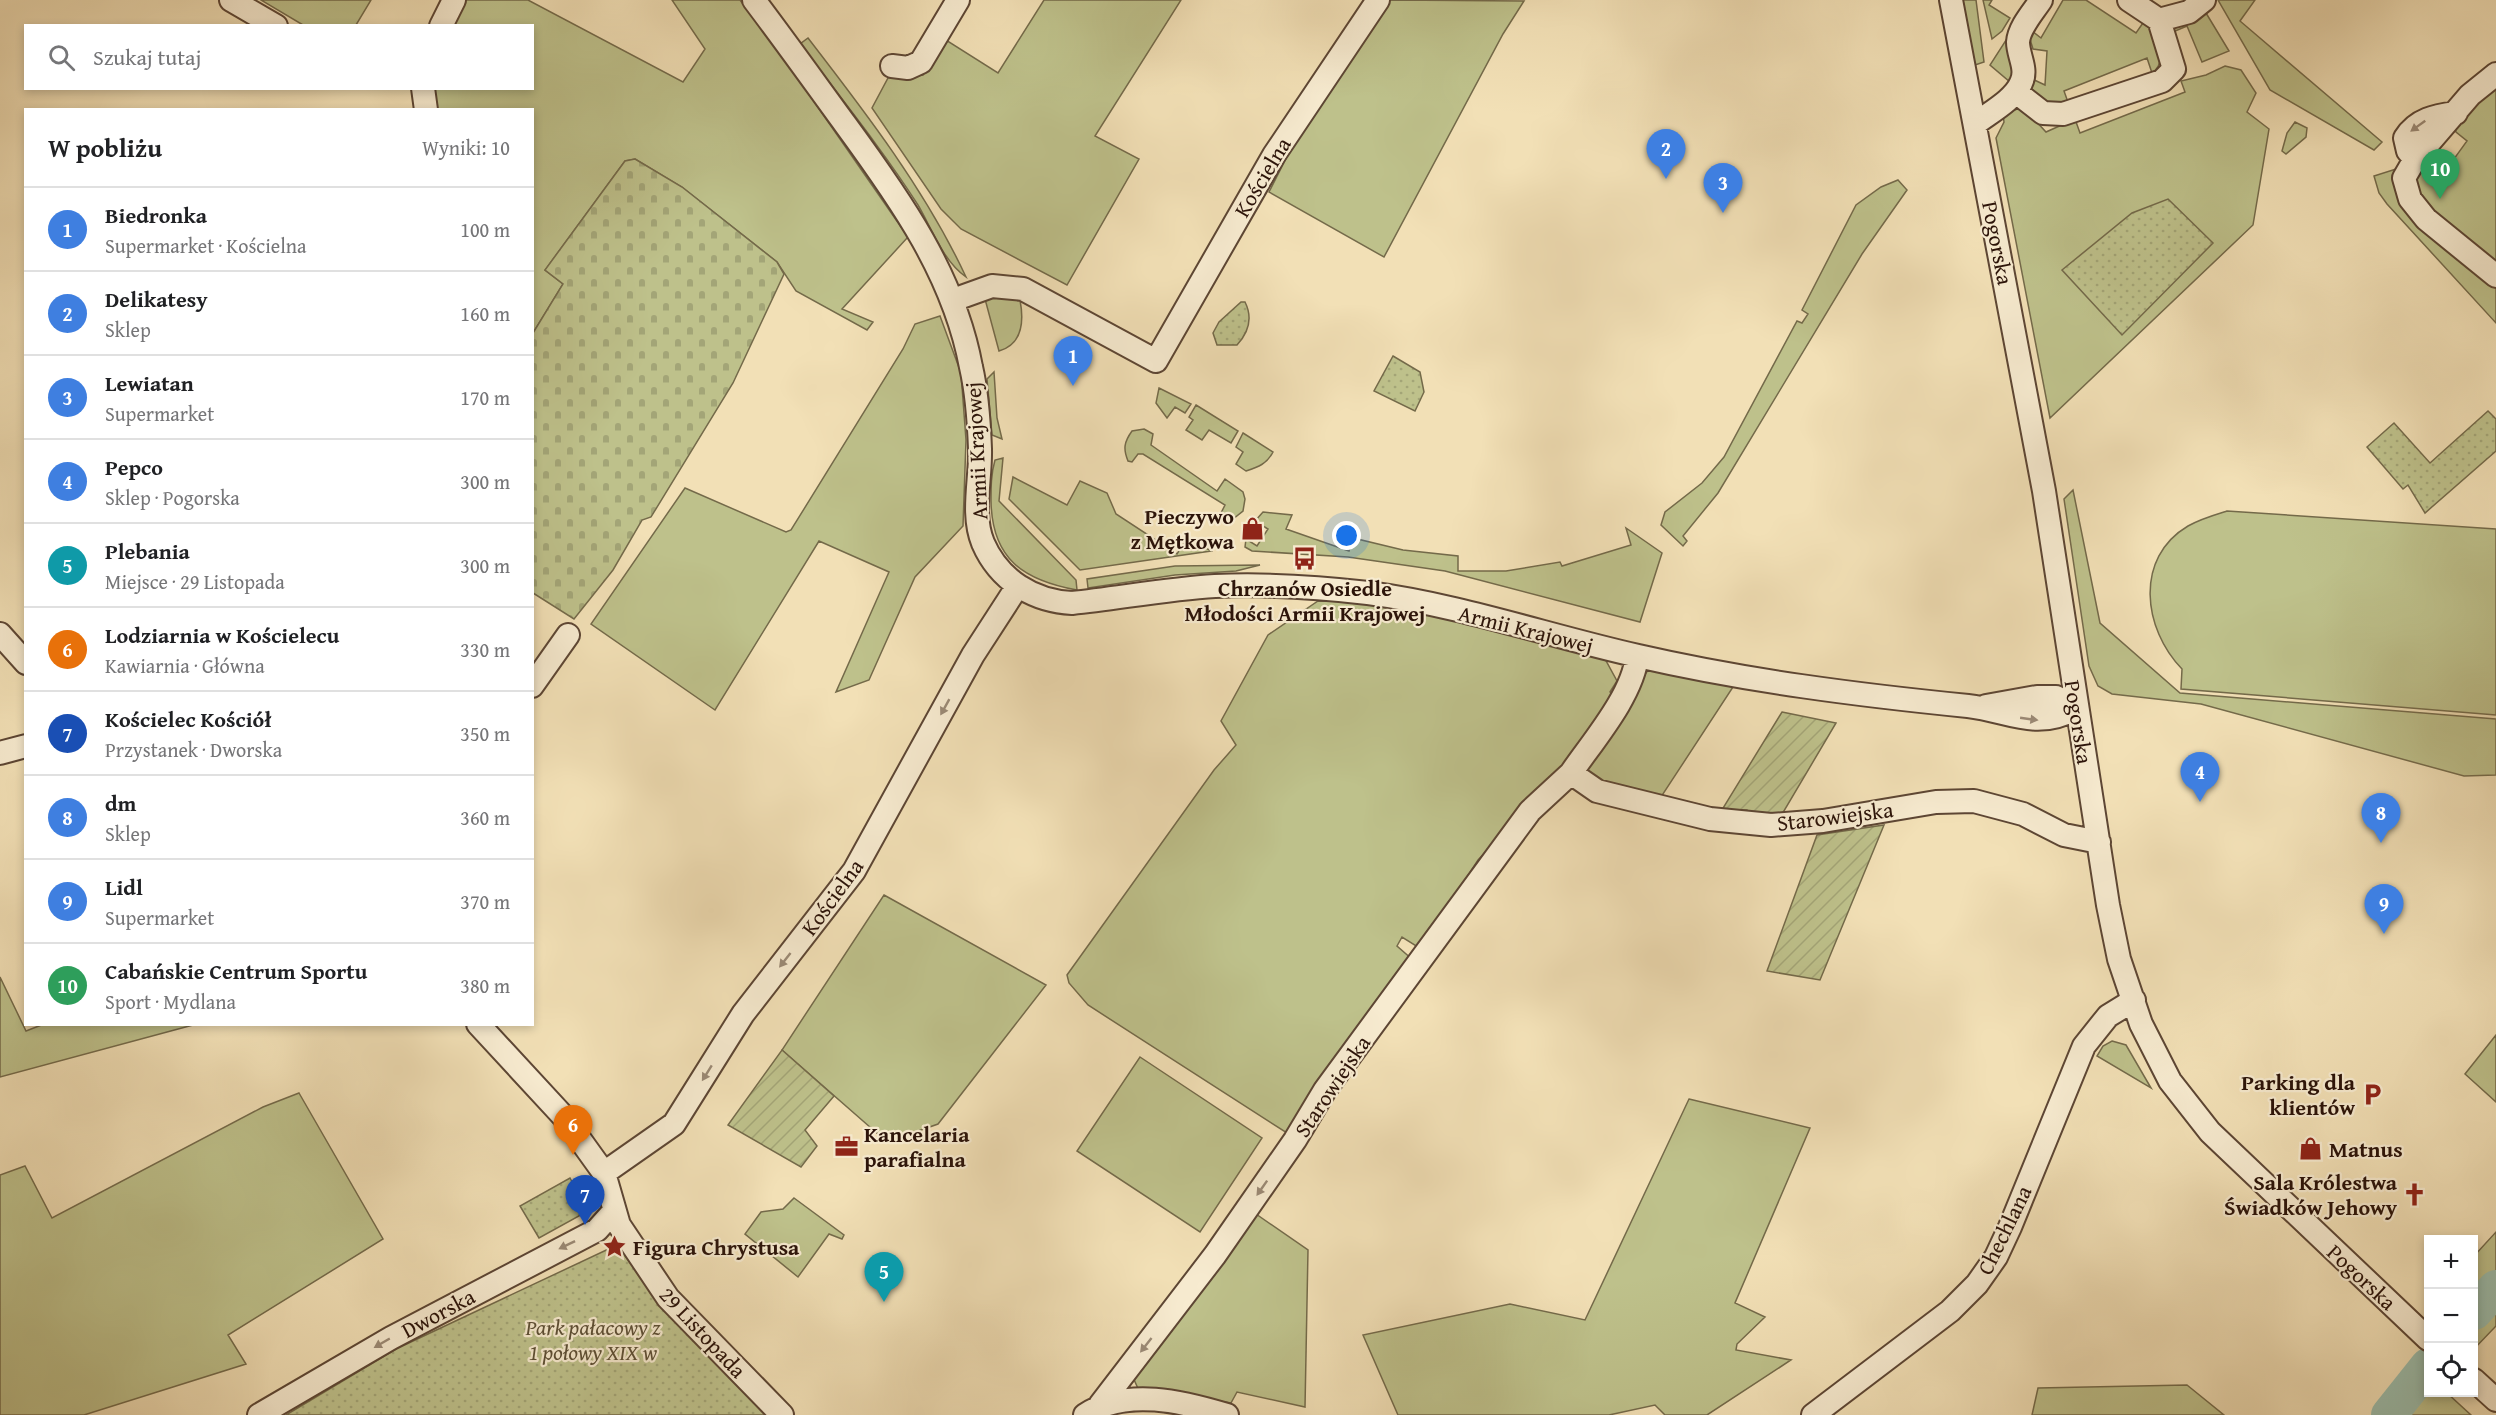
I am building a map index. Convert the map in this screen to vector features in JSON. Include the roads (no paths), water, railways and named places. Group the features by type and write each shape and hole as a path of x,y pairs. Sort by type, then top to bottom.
{"street":[{"path":"231,0 273,24"},
{"path":"442,24 454,0"},
{"name":"Armii Krajowej","path":"754,0 870,156 914,222 953,300 972,368 980,448 978,523 983,542 993,561 1017,586 1051,600 1072,603 1214,586 1332,590 1371,594 1412,601 1637,656 1826,689 1980,708 2037,697 2056,697 2077,708"},
{"path":"892,66 908,68 921,62 958,0"},
{"name":"Kościelna","path":"953,300 992,286 1023,289 1156,361 1274,155 1378,0"},
{"name":"Pogorska","path":"1951,0 2044,491 2119,959 2145,1033 2170,1081 2210,1132 2424,1334"},
{"path":"1975,124 2016,92 2022,80 2023,71 2018,41 2041,0"},
{"path":"2016,92 2043,113 2053,115 2079,111 2162,81 2174,69 2158,20 2129,0"},
{"path":"2158,20 2190,12 2204,0"},
{"path":"2496,74 2470,95 2456,112 2430,117 2412,128 2406,138 2408,151 2415,159 2404,178 2410,199 2426,219 2496,276"},
{"path":"423,90 426,108"},
{"name":"Kościelna","path":"604,1173 674,1124 743,1014 854,871 973,655 1017,586"},
{"path":"0,634 24,661"},
{"path":"534,683 568,635"},
{"name":"Starowiejska","path":"1093,1410 1215,1256 1295,1140 1325,1090 1530,811 1571,773 1629,687 1636,669 1637,656"},
{"path":"0,753 24,747"},
{"name":"Starowiejska","path":"1571,773 1597,790 1710,819 1771,825 1823,821 1936,802 1974,801 2023,814 2064,835 2099,842"},
{"name":"Chechlana","path":"1813,1415 1950,1311 1977,1284 1996,1257 2010,1227 2084,1046 2108,1016 2134,1000"},
{"path":"480,1026 563,1116 604,1173"},
{"name":"29 Listopada","path":"604,1173 619,1225 661,1289 782,1415"},
{"name":"Dworska","path":"259,1415 391,1338 597,1230 614,1211"},
{"path":"2478,1384 2496,1400"},
{"path":"1093,1410 1146,1399 1188,1403 1227,1415"}],"waterway":[{"path":"2478,1308 2496,1288"},
{"path":"2389,1415 2424,1371"}],"place":[{"name":"Delikatesy","path":"1666,179"},
{"name":"Cabańskie Centrum Sportu","path":"2440,199"},
{"name":"Lewiatan","path":"1723,213"},
{"name":"Biedronka","path":"1073,386"},
{"name":"Pieczywo z Mętkowa","path":"1252,529"},
{"name":"Chrzanów Osiedle Młodości Armii Krajowej","path":"1305,559"},
{"name":"Pepco","path":"2200,802"},
{"name":"dm","path":"2381,843"},
{"name":"Lidl","path":"2384,934"},
{"name":"Parking dla klientów","path":"2373,1095"},
{"name":"Kancelaria parafialna","path":"846,1147"},
{"name":"Matnus","path":"2311,1149"},
{"name":"Lodziarnia w Kościelecu","path":"573,1155"},
{"name":"Sala Królestwa Świadków Jehowy","path":"2415,1195"},
{"name":"Kościelec Kościół","path":"585,1225"},
{"name":"Figura Chrystusa","path":"615,1247"},
{"name":"Plebania","path":"884,1302"}],"park label":[{"name":"Park pałacowy z 1 połowy XIX w","path":"593,1340"}]}
